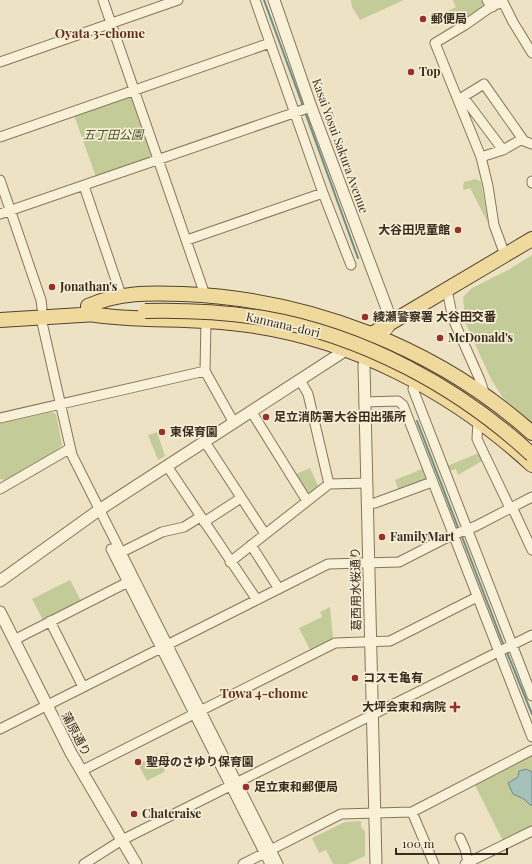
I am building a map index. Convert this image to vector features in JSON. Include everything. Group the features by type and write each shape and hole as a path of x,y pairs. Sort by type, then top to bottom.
{"main road":[{"path":"346,350 376,336 392,322 532,239"},
{"path":"89,310 106,298 121,295 205,295 244,299 334,320 376,336 444,369 485,395 532,433"},
{"name":"Kannana-dori","path":"0,320 41,313 198,303 265,310 345,333 401,356 437,375 487,408 532,444"},
{"name":"Kannana-dori","path":"145,307 263,318 299,327 348,343 398,364 432,382 482,414 532,455"},
{"path":"89,310 117,319 206,320 274,330 346,350 414,380 478,420 532,465"},
{"name":"Kannana-dori","path":"0,311 41,313"},
{"path":"392,322 397,338 406,350"}],"street":[{"path":"103,0 205,295"},
{"path":"0,62 178,0"},
{"path":"255,0 296,112 323,192 351,265"},
{"name":"Kasai Yōsui Sakura Avenue","path":"274,0 309,108 392,322"},
{"path":"505,255 494,225 488,186 481,158 461,99 435,43 465,25 490,3 503,2 512,22 532,53"},
{"path":"0,137 270,43"},
{"path":"461,99 484,84 524,141 532,144"},
{"path":"461,99 503,150"},
{"path":"0,214 11,212 309,108"},
{"path":"481,158 503,150 522,138"},
{"path":"0,180 41,300 41,313 69,449 120,553 130,580"},
{"path":"84,186 121,295"},
{"path":"187,240 323,192"},
{"path":"447,290 453,319 480,380 485,395"},
{"path":"206,320 205,371 234,422"},
{"name":"葛西用水桜通り","path":"376,336 364,365 376,864"},
{"path":"0,580 99,510 346,350"},
{"path":"0,418 205,371"},
{"path":"300,380 308,394 329,484"},
{"path":"414,380 413,389 532,696"},
{"path":"364,402 401,402 454,534 477,598 532,737"},
{"path":"251,412 307,501"},
{"path":"478,420 477,439 532,550"},
{"path":"205,442 265,534"},
{"path":"0,489 69,449"},
{"path":"167,466 230,562 257,600"},
{"path":"367,504 375,503 432,482"},
{"path":"230,562 329,484 367,483"},
{"path":"0,729 328,564 398,562 454,534 468,530 532,497"},
{"path":"120,553 162,532 184,527 202,520 241,498"},
{"path":"99,510 97,521 130,580 268,852 278,864"},
{"path":"251,545 279,589"},
{"path":"14,640 130,580"},
{"path":"81,771 335,644 390,641 477,598"},
{"name":"蒲原通り","path":"0,612 46,705 81,771 136,864"},
{"path":"50,621 83,686"},
{"path":"84,864 122,840 373,716 532,635"},
{"path":"243,864 341,814 412,812 532,750"},
{"path":"412,812 434,864"},
{"path":"460,838 465,848 467,863 532,831"},
{"path":"268,852 270,864"}],"green space":[{"path":"351,0 404,0 360,20 352,7"},
{"path":"453,0 481,0 483,4 482,7 454,26 453,24 455,20 451,22 446,12 456,7"},
{"name":"五丁田公園","path":"128,97 133,99 152,154 151,157 96,177 74,115"},
{"path":"476,179 481,182 488,223 470,188 464,190 463,187 464,182"},
{"path":"532,255 532,423 503,398 491,379 465,322 463,297 472,288 510,269"},
{"path":"52,412 56,414 62,445 5,480 0,479 0,423"},
{"path":"157,432 165,456 158,460 148,435"},
{"path":"479,453 482,461 458,475 456,469 449,471 447,466"},
{"path":"310,468 318,486 307,495 294,475"},
{"path":"422,469 426,480 399,491 395,480"},
{"path":"70,580 81,601 43,620 32,599"},
{"path":"330,607 333,638 310,650 299,628 322,617 320,612"},
{"path":"167,752 173,763 166,766 164,772 147,781 138,764 158,754 161,757"},
{"path":"530,755 532,756 532,826 503,841 474,783"},
{"path":"361,821 361,827 365,831 365,856 348,864 333,864 326,850 319,853 312,838 345,822"}],"water":[{"path":"526,769 532,772 532,805 513,794 508,783 518,777 519,771"}],"waterway":[{"path":"264,0 303,106"},
{"path":"305,112 358,258"},
{"path":"417,421 459,530"},
{"path":"461,534 504,646"},
{"path":"506,650 532,714"}],"place":[{"name":"郵便局","path":"423,19"},
{"name":"Top","path":"411,72"},
{"name":"大谷田児童館","path":"458,230"},
{"name":"Jonathan's","path":"52,287"},
{"name":"綾瀬警察署 大谷田交番","path":"365,317"},
{"name":"McDonald's","path":"440,338"},
{"name":"足立消防署大谷田出張所","path":"266,417"},
{"name":"東保育園","path":"162,432"},
{"name":"FamilyMart","path":"382,537"},
{"name":"コスモ亀有","path":"355,678"},
{"name":"大坪会東和病院","path":"455,707"},
{"name":"聖母のさゆり保育園","path":"138,762"},
{"name":"足立東和郵便局","path":"246,787"},
{"name":"Chateraise","path":"134,814"}],"district":[{"name":"Oyata 3-chome","path":"100,33"},
{"name":"Towa 4-chome","path":"264,693"}]}
